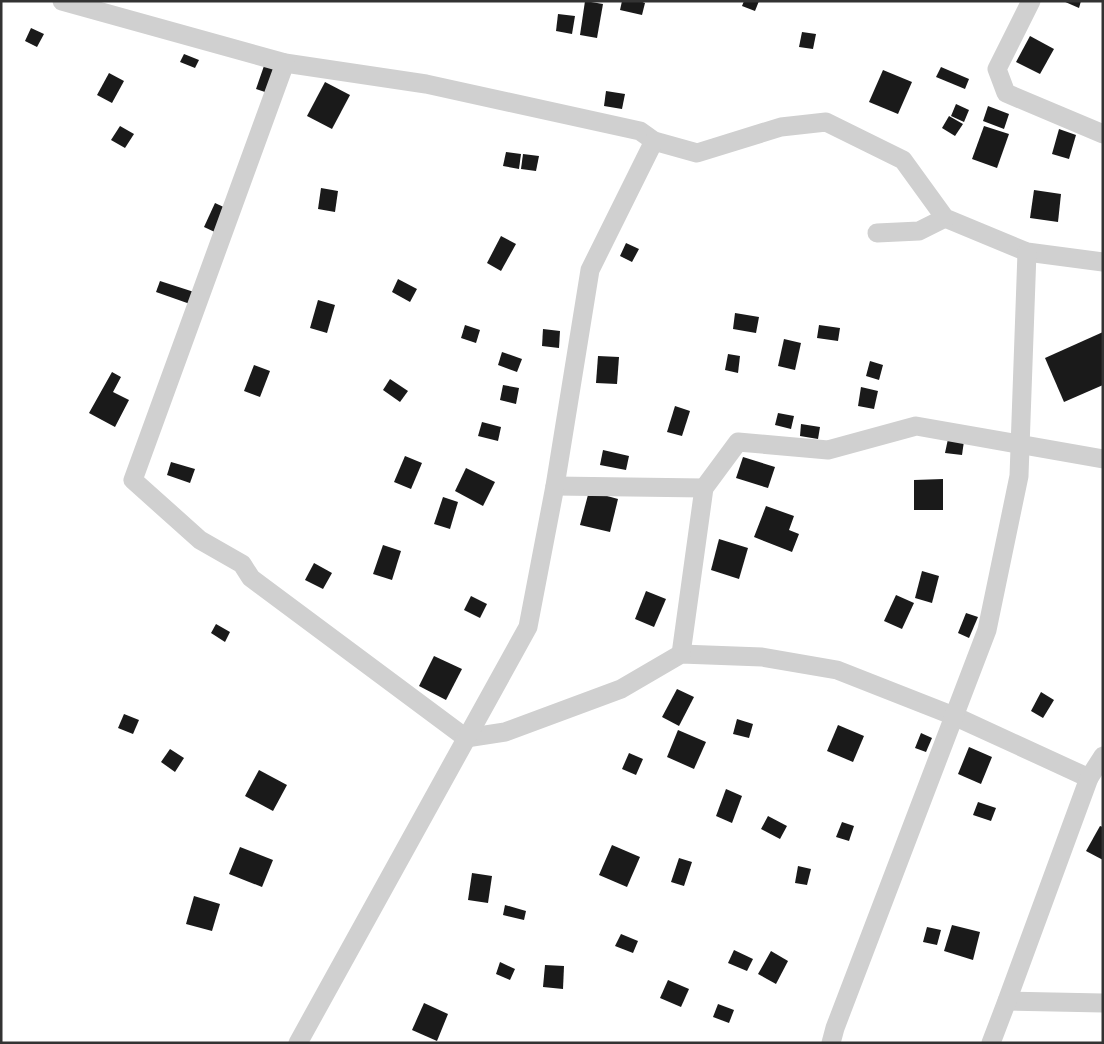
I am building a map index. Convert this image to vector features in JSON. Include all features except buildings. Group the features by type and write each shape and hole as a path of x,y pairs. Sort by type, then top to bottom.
{"street":[{"path":"62,1 285,63 426,84 640,131 654,141 697,153 782,127 826,122 903,160 945,218 1027,252 1103,262"},
{"path":"1031,1 997,69 1006,93 1103,134"},
{"path":"285,63 133,480 200,540 242,564 251,578 466,738 505,732 621,689 681,654 762,657 837,670 954,716 1089,778"},
{"path":"298,1043 528,627 556,486 590,270 654,141"},
{"path":"878,233 918,231 945,218"},
{"path":"831,1043 835,1028 987,630 1019,476 1027,252"},
{"path":"681,654 704,488 738,442 828,450 916,426 1103,459"},
{"path":"556,486 704,488"},
{"path":"991,1043 1089,778 1103,756"},
{"path":"1007,1001 1103,1003"}]}
